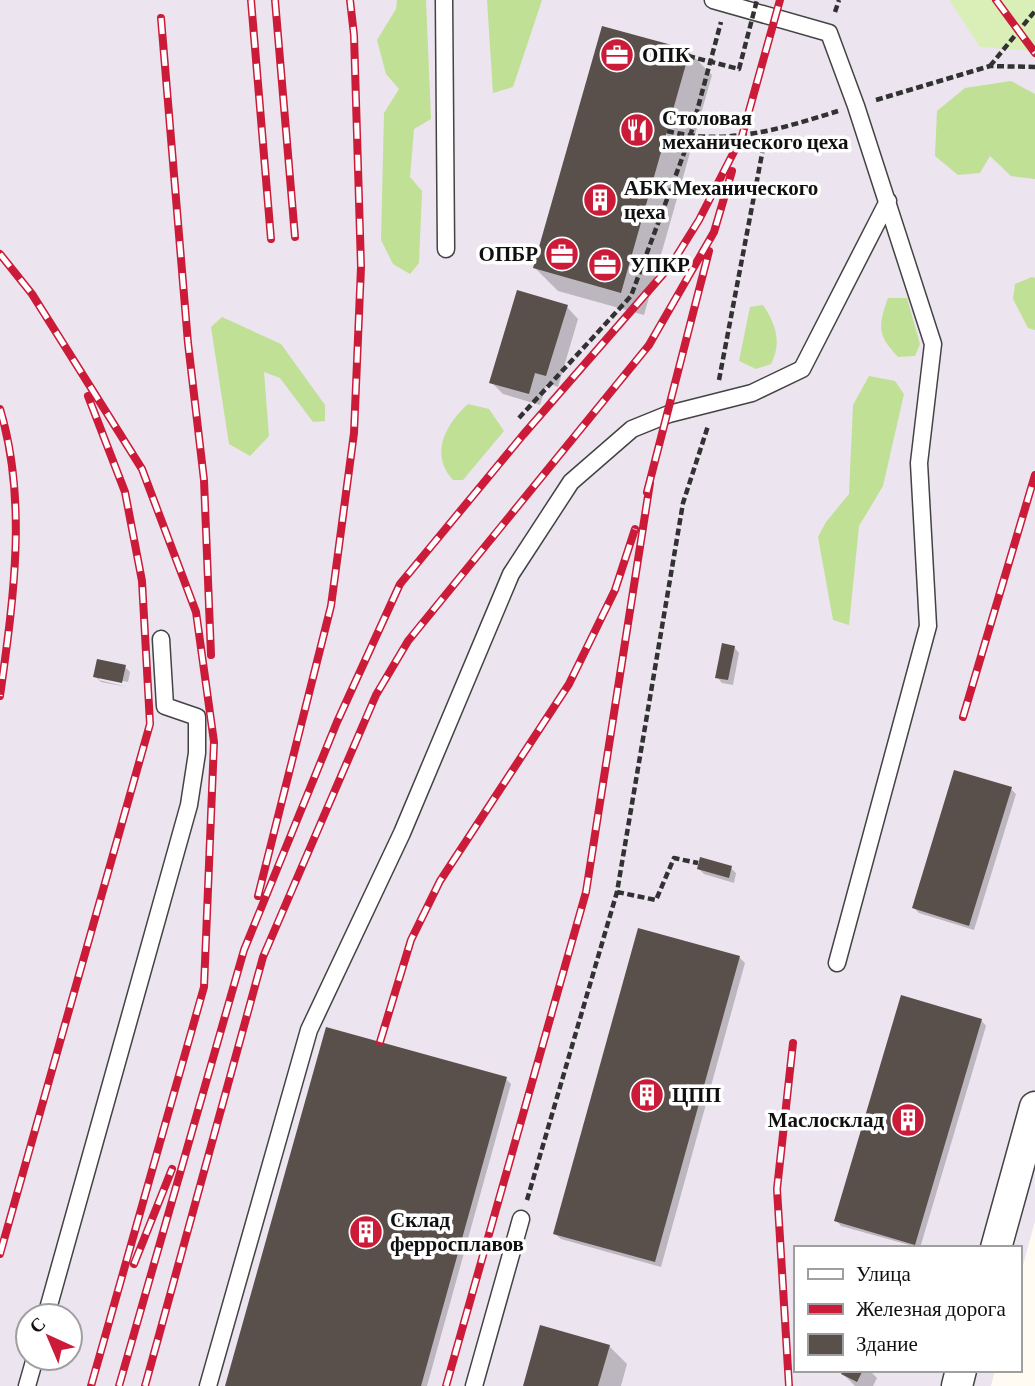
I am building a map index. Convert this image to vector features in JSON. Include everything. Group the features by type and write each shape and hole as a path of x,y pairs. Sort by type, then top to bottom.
{"street":[{"path":"997,1246 1035,1107"}],"lane":[{"path":"444,0 446,249"},
{"path":"719,2 830,33 888,201 933,344 919,463 929,626 837,963"},
{"path":"208,1386 309,1030 402,833 511,574 571,482 632,429 669,414 752,393 802,369 888,201"},
{"path":"50,1302 189,805 197,753 197,718 165,706 161,639"},
{"path":"474,1386 521,1219"}],"path":[{"path":"688,56 739,69 757,0"},
{"path":"519,418 631,296 690,137 719,2"},
{"path":"990,66 1035,11"},
{"path":"521,1219 617,892 684,503 715,403 766,133"},
{"path":"617,892 656,900 674,858 698,863"}],"shaded area":[{"path":"0,0 1035,0 1035,1221 1021,1273 1021,1246 794,1246 794,1372 994,1372 991,1386 0,1386"}],"green space":[{"path":"397,0 426,0 431,119 414,129 410,177 422,191 419,263 410,274 393,264 381,240 384,113 399,89 386,74 377,40 396,9"},
{"path":"487,0 542,0 513,87 493,93"},
{"path":"949,0 1035,0 1035,51 980,47"},
{"path":"1011,81 1035,94 1035,179 1011,176 990,156 980,173 958,175 935,156 937,111 965,88"},
{"path":"1035,278 1035,330 1028,328 1013,299 1015,284"},
{"path":"888,298 907,298 920,344 915,356 898,357 883,336 881,323"},
{"path":"763,305 774,327 777,341 771,364 756,369 739,361 750,307"},
{"path":"222,317 281,344 325,405 325,421 313,422 280,378 264,372 269,436 250,456 229,444 211,327"},
{"path":"869,376 895,381 904,394 883,486 859,526 849,625 833,620 818,537 826,522 849,494 853,405"},
{"path":"468,404 489,409 504,431 463,480 453,480 442,460 441,450 447,430"}],"building":[{"name":"АБК Механического цеха","path":"602,26 690,50 621,293 533,268"},
{"path":"517,290 568,305 546,376 535,373 529,394 489,383"},
{"path":"722,643 735,646 728,680 715,678"},
{"path":"97,659 126,665 122,683 93,677"},
{"path":"954,770 1012,787 969,926 912,908"},
{"path":"700,857 732,866 729,878 697,869"},
{"name":"ЦПП","path":"638,928 740,956 655,1262 553,1234"},
{"name":"Маслосклад","path":"901,995 982,1019 915,1245 834,1221"},
{"name":"Склад ферросплавов","path":"326,1027 507,1077 421,1386 225,1386"},
{"path":"540,1325 610,1345 598,1386 523,1386"},
{"path":"842,1372 862,1372 857,1382 841,1374"}],"railway":[{"path":"251,0 271,239"},
{"path":"275,0 295,237"},
{"path":"258,896 331,606 354,433 361,267 354,35 350,0"},
{"path":"119,1386 244,950 337,722 400,584 523,435 671,265 699,220 742,136 780,0"},
{"path":"996,0 1035,53"},
{"path":"161,18 188,343 204,480 211,655"},
{"path":"145,1386 263,957 376,695 408,641 649,345 714,232 732,171"},
{"path":"647,492 709,251"},
{"path":"0,254 32,294 142,469 196,612 214,742 204,987 91,1386"},
{"path":"0,1254 150,724 142,581 125,492 88,396"},
{"path":"0,409 9,444 16,516 13,588 0,696"},
{"path":"963,717 1035,475"},
{"path":"446,1386 586,892 650,483"},
{"path":"380,1042 411,940 440,881 569,684 615,590 635,529"},
{"path":"789,1386 777,1189 793,1043"},
{"path":"134,1264 172,1169"}],"place":[{"name":"ОПК","path":"617,55"},
{"name":"Столовая механического цеха","path":"637,130"},
{"name":"АБК Механического цеха","path":"600,200"},
{"name":"ОПБР","path":"562,254"},
{"name":"УПКР","path":"605,265"},
{"name":"ЦПП","path":"647,1095"},
{"name":"Маслосклад","path":"908,1120"},
{"name":"Склад ферросплавов","path":"366,1232"}]}
